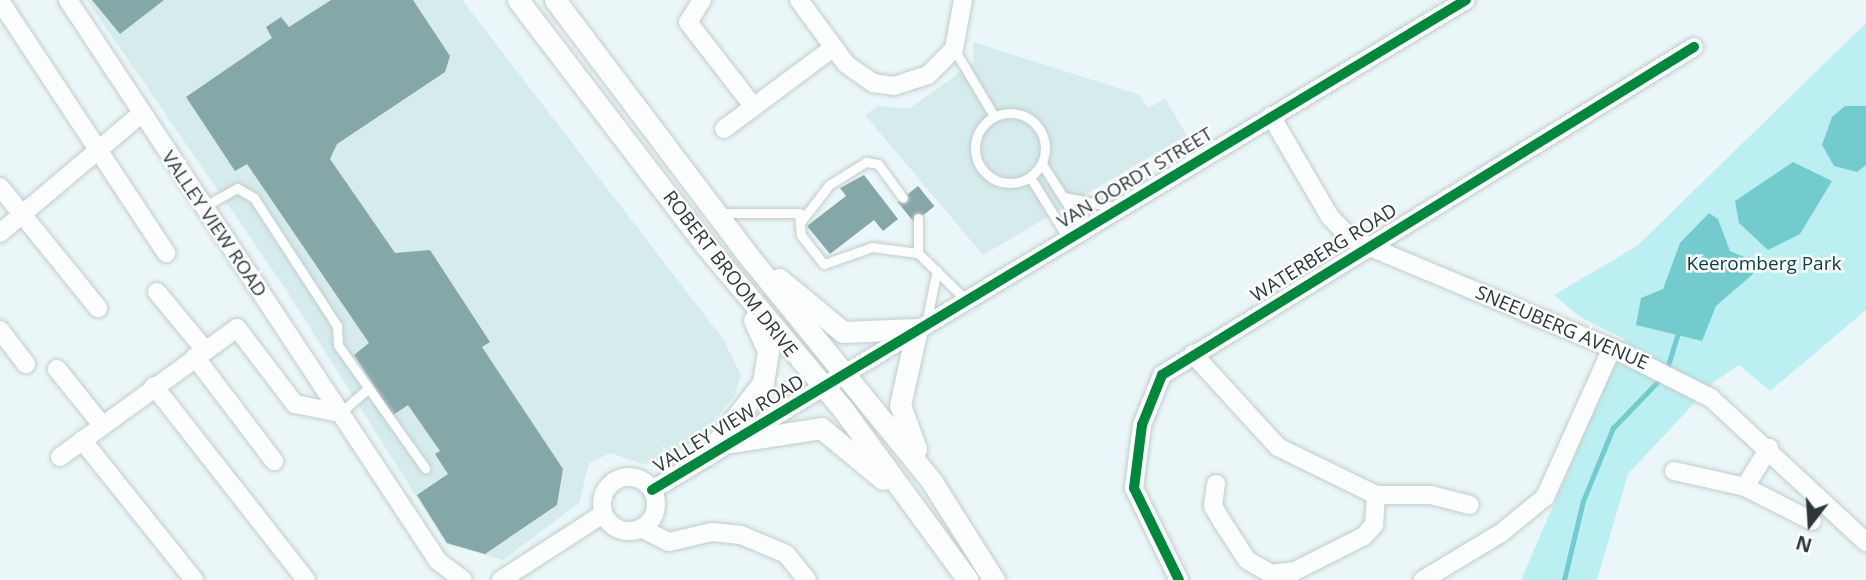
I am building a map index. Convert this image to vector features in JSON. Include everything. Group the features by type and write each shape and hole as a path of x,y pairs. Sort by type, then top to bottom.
{"street":[{"name":"VALLEY VIEW ROAD","path":"68,0 438,561 463,580"},
{"name":"ROBERT BROOM DRIVE","path":"518,0 706,246 824,388 925,519 968,580"},
{"name":"ROBERT BROOM DRIVE","path":"555,0 751,259 849,373 932,482 994,580"},
{"path":"702,0 688,22 753,106"},
{"path":"799,0 859,75 894,86 928,75 954,49 963,0"},
{"name":"VAN OORDT STREET","path":"824,388 1466,0"},
{"path":"0,1 166,253"},
{"path":"724,129 834,47"},
{"name":"WATERBERG ROAD","path":"1179,580 1139,508 1134,473 1154,386 1194,354 1694,47"},
{"path":"0,233 141,114"},
{"name":"SNEEUBERG AVENUE","path":"1271,116 1330,217 1366,247 1612,348 1711,398 1769,448 1866,542"},
{"path":"0,187 98,308"},
{"path":"706,246 768,351 757,396 707,455"},
{"path":"751,259 843,332 921,327 900,405 932,482"},
{"path":"157,292 274,461"},
{"path":"60,457 200,354 240,329 295,404 340,413"},
{"path":"0,330 26,364"},
{"path":"1423,580 1521,519 1552,484 1612,348"},
{"path":"1194,354 1274,445 1376,495 1431,495 1470,505"},
{"path":"57,369 102,425"},
{"path":"155,386 306,580"},
{"name":"VALLEY VIEW ROAD","path":"652,490 824,388"},
{"path":"733,442 825,429 925,519"},
{"path":"82,440 194,580"},
{"path":"1745,487 1769,448"},
{"path":"1674,471 1745,487 1812,521"},
{"name":"VALLEY VIEW ROAD","path":"603,514 603,496 612,482 638,479 652,490 656,507 641,528"},
{"path":"1216,484 1213,506 1223,523 1247,560 1271,574 1295,571 1364,536 1374,525 1376,495"},
{"path":"501,580 603,514 623,530 641,528 670,542 712,533 741,535 786,554 807,580"}],"lane":[{"path":"954,49 994,116"},
{"path":"1016,113 1035,123 1045,142 1042,164 1030,177 1003,183 978,163 975,142 994,116 1016,113"},
{"path":"802,220 829,185 866,162 878,164 903,198"},
{"path":"1042,164 1084,230"},
{"path":"1030,177 1069,240"},
{"path":"203,207 237,188 254,198 337,326 338,345 425,468"},
{"path":"1062,196 1089,206 1123,206"},
{"path":"718,213 798,213 802,220 801,235 824,264 872,247 918,253 967,301"},
{"path":"918,218 918,253"},
{"path":"921,327 937,270"},
{"path":"340,413 368,389"}],"shaded area":[{"path":"87,0 462,0 723,339 741,375 735,395 701,437 664,460 643,464 610,453 589,463 579,503 503,560 446,544 285,288"},
{"path":"973,42 1140,95 1148,108 1165,99 1187,135 983,255 865,115 878,106 909,109 974,62"},
{"path":"1845,106 1866,106 1866,165 1857,172 1834,166 1822,145 1832,117"},
{"path":"1793,162 1832,181 1800,234 1768,250 1739,223 1735,201"},
{"path":"1709,213 1718,219 1730,251 1756,262 1753,274 1716,306 1702,341 1636,325 1641,298 1663,289 1680,243"}],"green space":[{"name":"Keeromberg Park","path":"1866,23 1866,310 1770,391 1739,365 1714,382 1628,474 1597,580 1521,580 1625,339 1580,317 1554,295 1637,246"}],"building":[{"path":"92,0 164,0 120,34"},
{"path":"331,0 413,0 450,56 445,72 337,144 330,159 395,253 430,250 490,342 482,347 563,469 557,505 485,554 447,543 417,495 448,474 435,454 440,451 408,405 393,415 354,355 369,343 247,164 235,171 186,97 272,38 266,27 281,17 289,27"},
{"path":"864,175 898,219 883,231 874,220 830,254 807,226 846,196 840,188"},
{"path":"918,186 934,206 914,223 898,202"}],"waterway":[{"path":"1667,369 1677,337"},
{"path":"1564,580 1583,501 1613,428 1662,377"}],"cycle path":[{"path":"652,490 1466,0"},
{"path":"1179,580 1134,488 1142,425 1162,375 1694,47"}]}
